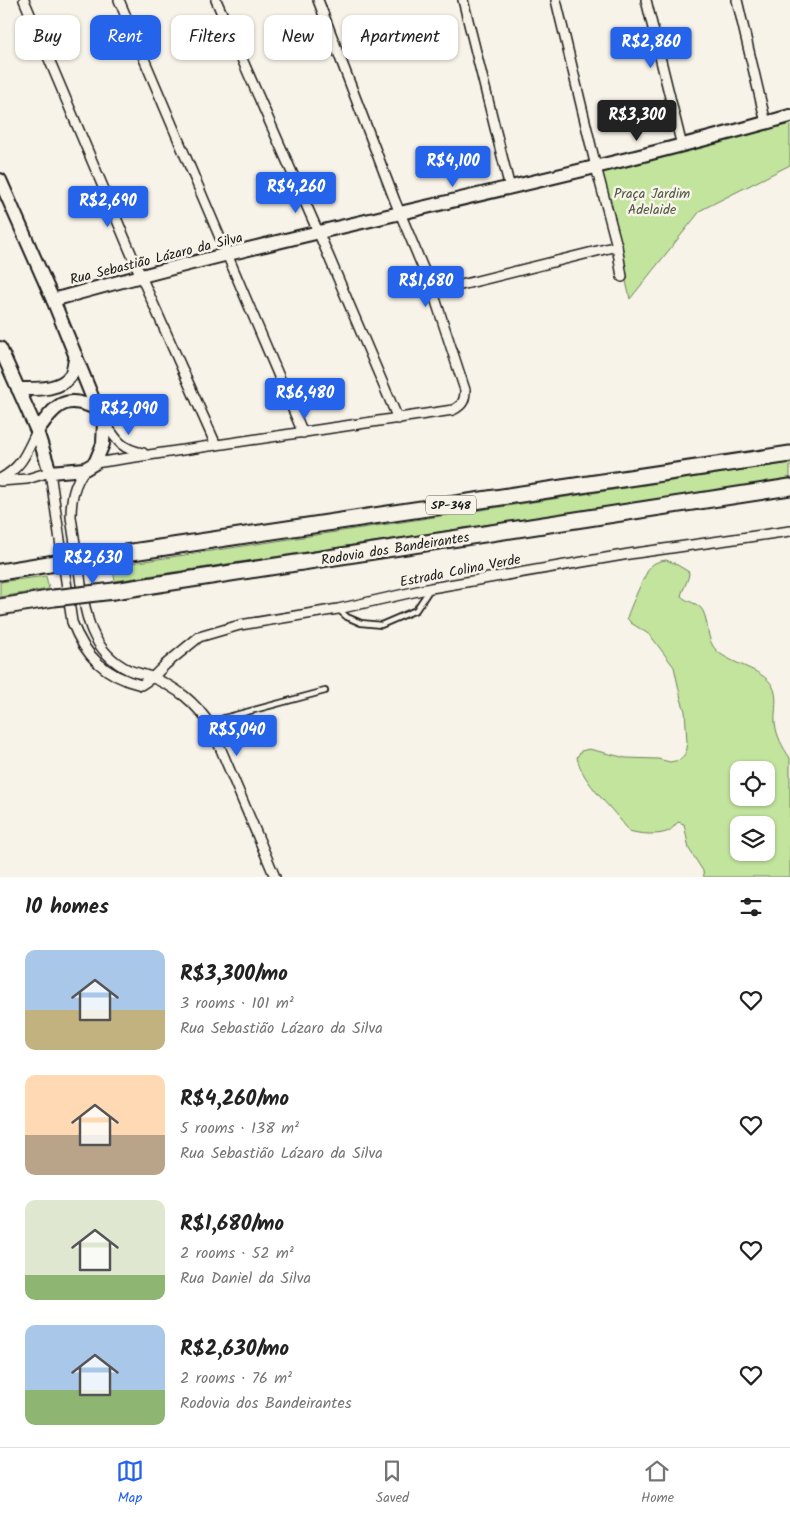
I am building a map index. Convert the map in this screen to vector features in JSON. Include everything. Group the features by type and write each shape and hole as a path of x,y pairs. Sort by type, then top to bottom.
{"highway":[{"name":"SP-348","path":"0,572 790,454"},
{"name":"Rodovia dos Bandeirantes","path":"0,607 790,487"}],"street":[{"path":"24,0 216,445"},
{"path":"119,0 303,433"},
{"path":"216,0 398,419"},
{"path":"0,480 26,479 50,472 153,454 398,419 461,407 465,399 465,390 433,292 318,0"},
{"path":"463,0 510,188"},
{"path":"556,0 617,246 622,277"},
{"path":"646,0 682,146"},
{"path":"737,0 766,123"},
{"name":"Rua Sebastião Lázaro da Silva","path":"53,300 227,254 682,146 790,116"},
{"path":"0,180 53,300 97,409 120,444 129,451 153,454"},
{"path":"433,292 617,246"},
{"path":"0,348 37,430 50,472 72,622 75,631 90,654 113,675 122,680 141,685 152,678"},
{"path":"18,389 41,389 61,384 71,375 76,356"},
{"path":"0,480 14,471 24,460 37,430 47,417 64,403 72,401 82,402 97,409"},
{"path":"104,421 102,444 90,466 76,482 73,490 71,517 86,616 95,640 110,659 130,671 152,678 187,696 211,726 275,877"},
{"name":"Estrada Colina Verde","path":"152,678 199,637 240,625 338,609 431,588 628,554 790,531"}],"lane":[{"path":"338,609 348,617 361,623 381,625 416,610 431,588"},
{"path":"211,726 224,718 325,691"}],"green space":[{"name":"Praça Jardim Adelaide","path":"790,121 790,165 701,210 630,299 602,174 603,171"},
{"path":"790,463 790,479 115,581 112,566"},
{"path":"666,560 689,572 681,596 703,611 713,647 723,656 761,675 772,685 776,699 776,728 780,741 790,758 790,877 704,877 703,871 689,849 684,824 678,822 669,831 660,834 643,834 629,831 591,786 580,766 577,757 581,751 589,749 626,758 658,759 670,762 680,760 685,754 687,742 685,711 674,667 650,635 631,623 627,618 649,569 658,562"},
{"path":"46,576 49,589 0,597 0,582"}]}
